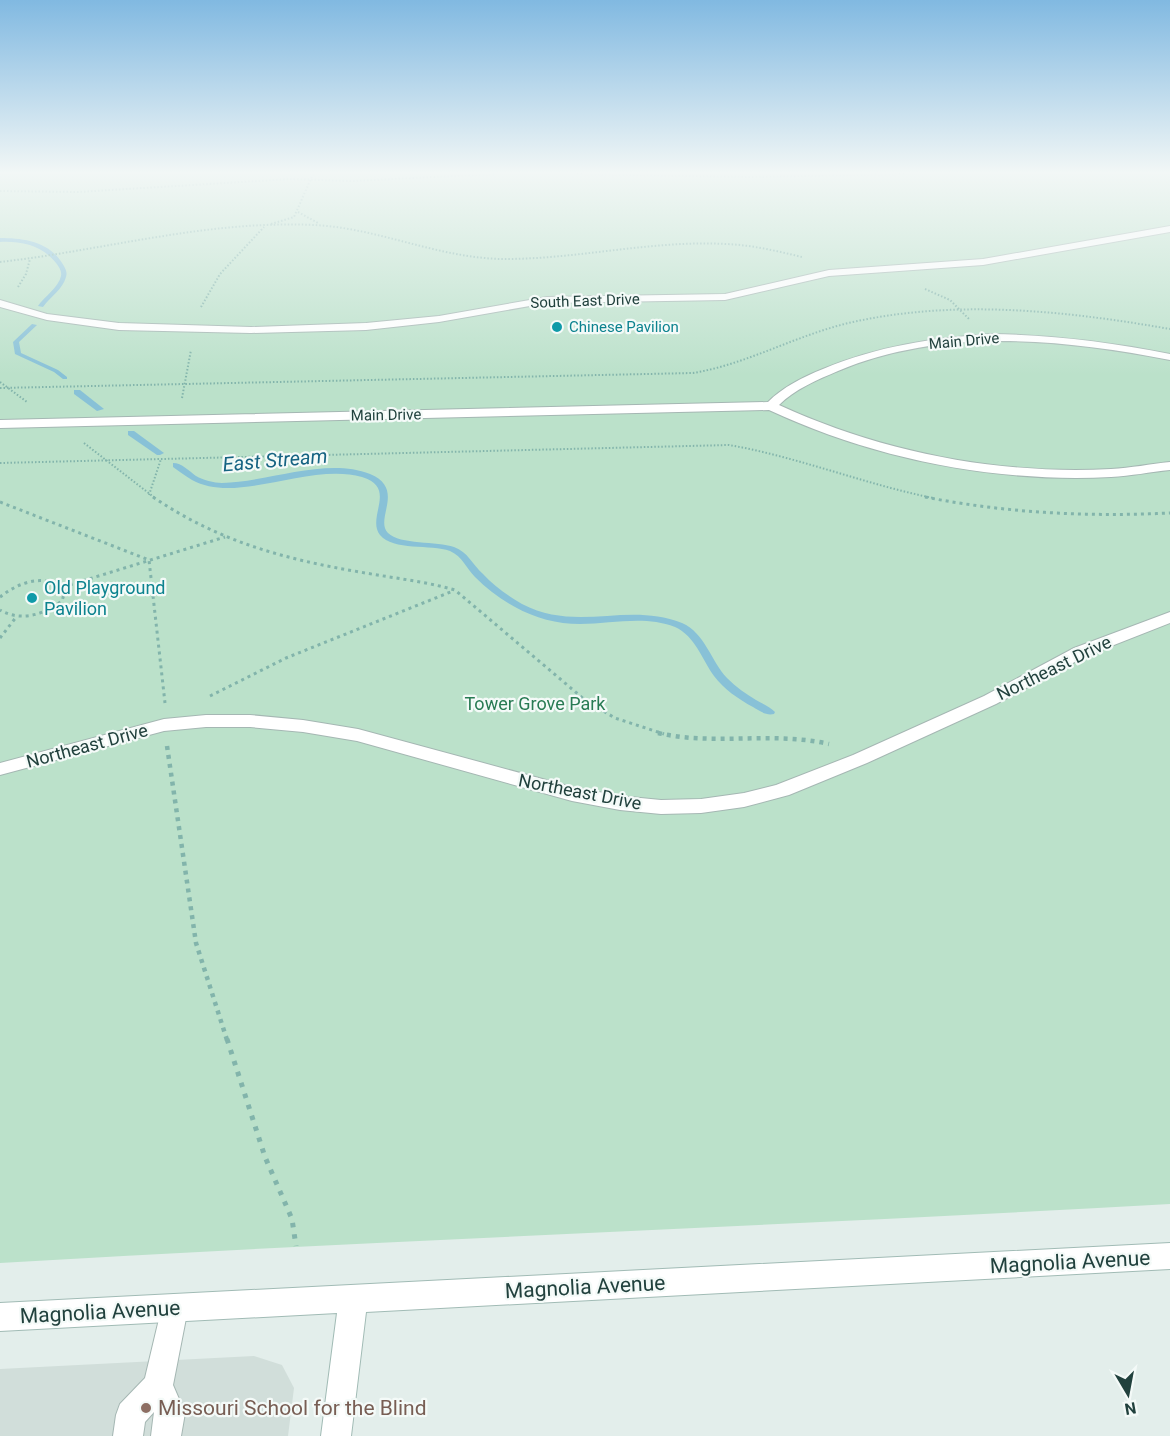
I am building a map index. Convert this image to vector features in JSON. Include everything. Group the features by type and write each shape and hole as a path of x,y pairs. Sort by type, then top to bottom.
{"street":[{"name":"South East Drive","path":"0,303 28,314 77,324 195,329 341,329 427,321 548,300 677,299 726,296 814,276 981,262 1097,241"},
{"name":"Main Drive","path":"771,406 781,395 830,370 876,353 931,343 984,338 1035,338 1092,343 1170,357"},
{"name":"Main Drive","path":"0,424 771,406 799,421 853,439 912,454 980,465 1040,472 1103,473 1170,466"},
{"name":"Northeast Drive","path":"0,769 164,725 206,721 250,721 303,726 358,735 489,773 620,803 661,807 701,806 744,800 782,790 860,759 951,719 1080,652 1170,617"},
{"name":"Magnolia Avenue","path":"0,1317 1170,1256"},
{"path":"336,1436 353,1299"},
{"path":"128,1436 131,1415 158,1386 174,1308"},
{"path":"158,1386 170,1413 166,1436"}],"path":[{"path":"0,262 131,241"},
{"path":"179,420 195,329 206,294 217,278 251,241"},
{"path":"403,241 468,258 535,258 646,245 714,243 768,249 848,272"},
{"path":"924,288 943,294 963,312 984,338"},
{"path":"0,388 693,373 721,369 784,343 854,322 907,315 963,312 1054,314 1170,329"},
{"path":"0,382 59,423 149,495 192,521 226,537 346,570 440,585 455,590 585,700 632,725 669,736 691,739 796,738 818,741 860,759"},
{"path":"0,463 729,445 774,454 875,485 966,504 1086,514 1170,513"},
{"path":"149,495 161,459"},
{"path":"0,502 149,560"},
{"path":"0,597 15,587 36,581 55,583 63,587 226,537"},
{"path":"149,560 165,695 164,725 196,943 264,1156 292,1219 296,1246"},
{"path":"0,610 17,616 32,615 53,608 64,597 63,587"},
{"path":"207,697 286,658 455,590"},
{"path":"0,638 17,616"}],"shaded area":[{"name":"Missouri School for the Blind","path":"254,1356 282,1365 294,1388 288,1436 0,1436 0,1369"}],"green space":[{"name":"Tower Grove Park","path":"0,241 1170,241 1170,1204 0,1263"}],"waterway":[{"name":"East Stream","path":"21,241 48,251 64,271 57,288 41,306"},
{"name":"East Stream","path":"34,325 16,342 18,354 56,371 65,378"},
{"name":"East Stream","path":"77,392 100,409"},
{"name":"East Stream","path":"131,433 160,453"},
{"name":"East Stream","path":"176,465 196,479 218,485 241,485 317,472 343,471 367,476 378,483 384,491 381,519 384,535 402,542 453,549 460,553 493,589 520,607 540,615 566,621 646,617 680,626 698,641 719,675 730,687 749,701 770,712"}],"place":[{"name":"Chinese Pavilion","path":"557,327"},
{"name":"Old Playground Pavilion","path":"32,598"},
{"name":"Missouri School for the Blind","path":"146,1408"}]}
